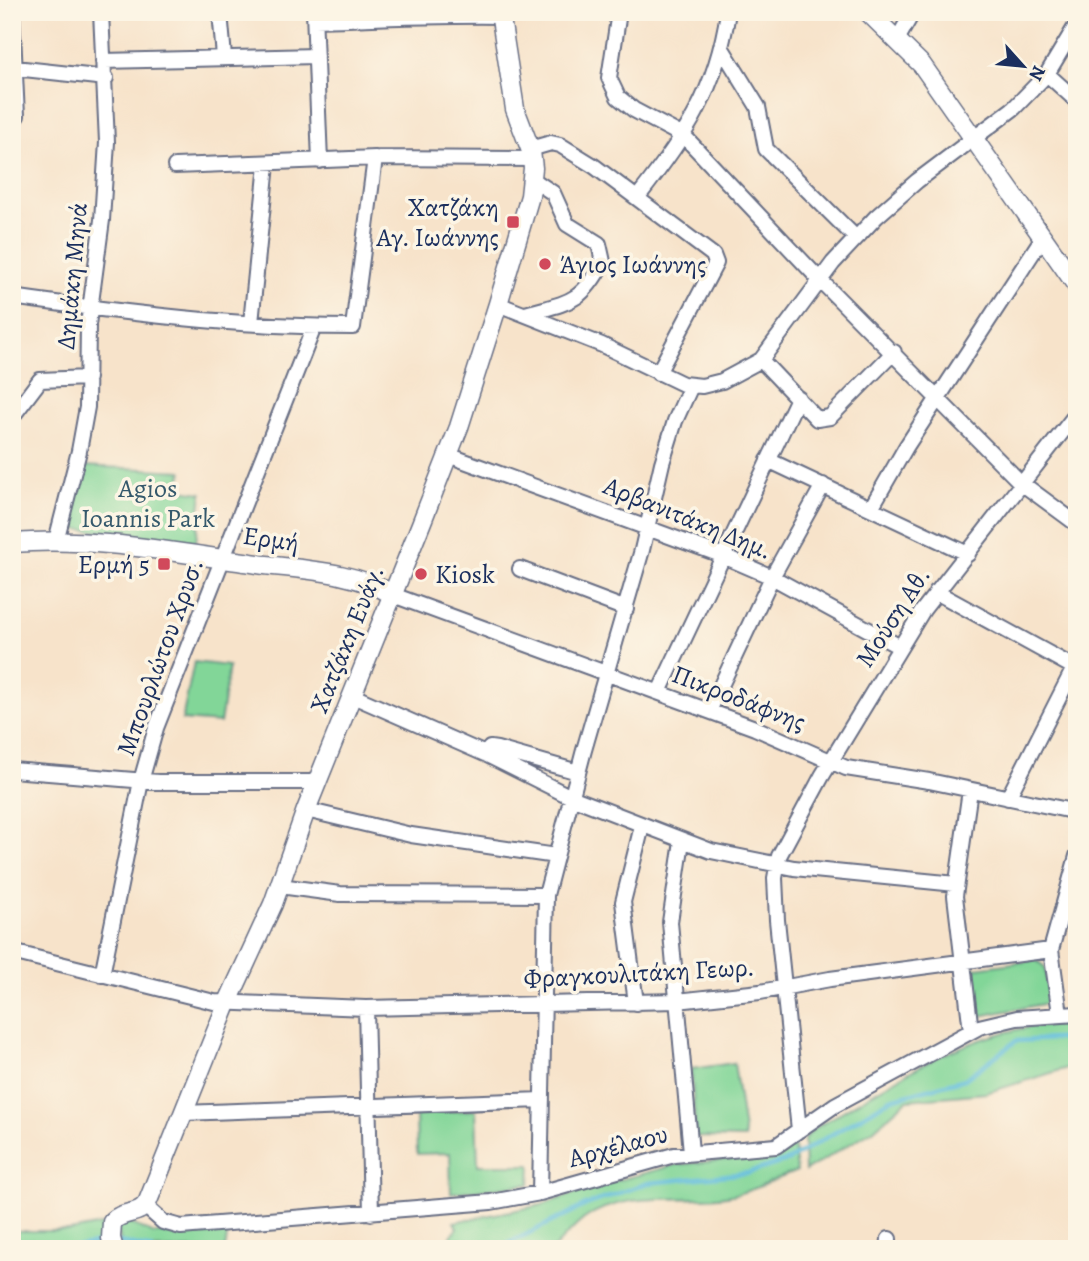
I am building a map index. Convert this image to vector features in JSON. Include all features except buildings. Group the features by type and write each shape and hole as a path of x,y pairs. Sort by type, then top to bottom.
{"street":[{"path":"12,12 17,116"},
{"name":"Δημάκη Μηνά","path":"56,541 83,433 90,308 106,177 106,78 101,12"},
{"path":"224,57 220,13 239,12"},
{"path":"619,12 609,79 624,103 685,137 820,280 1020,482 1077,524"},
{"path":"637,198 685,137 708,87 721,47 728,12"},
{"path":"868,12 898,38 922,65 1077,286"},
{"path":"898,38 913,12"},
{"path":"320,161 314,16 365,21 436,15 500,14"},
{"name":"Χατζάκη Ευάγ.","path":"146,1207 227,1004 280,886 306,810 448,455 498,304 532,179 531,154 515,109 500,14"},
{"path":"498,304 602,345 691,386 716,383 761,360 855,237 917,181 1006,115 1047,74 1077,24"},
{"path":"721,47 758,107 766,149 855,237"},
{"path":"103,61 316,56"},
{"path":"15,68 106,78"},
{"path":"1047,74 1077,101"},
{"path":"176,166 531,154 551,143 560,145 713,255 716,263 658,373"},
{"path":"12,297 90,308 251,323 353,327 375,158"},
{"path":"251,323 267,164"},
{"path":"525,314 568,302 579,295 589,288 603,262 599,244 567,225 553,193 532,179"},
{"path":"872,508 938,397 1043,237"},
{"name":"Μπουρλώτου Χρυσ.","path":"102,975 141,781 163,709 314,327"},
{"path":"761,360 817,419 830,417 894,352"},
{"path":"12,417 40,380 88,378"},
{"path":"540,1193 547,895 571,797 608,674 670,435 691,386"},
{"path":"659,692 797,398"},
{"name":"Μούση Αθ.","path":"776,866 831,762 936,592 1077,413"},
{"name":"Αρβανιτάκη Δημ.","path":"448,455 721,555 772,577 900,647"},
{"path":"768,460 968,554"},
{"path":"709,711 772,577 823,485"},
{"name":"Ερμή","path":"12,543 56,541 223,559 377,584 393,595"},
{"path":"520,569 625,609"},
{"path":"936,592 1075,668 1008,797"},
{"name":"Πικροδάφνης","path":"393,595 755,728 855,770 1077,812"},
{"path":"353,695 485,754 571,797 682,841 736,858 776,866 956,884"},
{"path":"485,754 490,748 497,749 578,772"},
{"path":"12,770 141,781 318,782"},
{"path":"970,790 956,884 961,962 971,1031"},
{"path":"306,810 411,835 556,856"},
{"path":"636,1003 623,902 642,826"},
{"path":"682,841 670,913 691,1152"},
{"path":"1060,1014 1051,950 1077,856"},
{"path":"776,866 775,892 799,1130"},
{"path":"280,886 340,894 547,895"},
{"name":"Φραγκουλιτάκη Γεωρ.","path":"12,952 227,1004 366,1008 677,1000 1051,950"},
{"path":"366,1008 371,1213"},
{"name":"Αρχέλαου","path":"146,1207 163,1222 180,1227 481,1203 540,1193 691,1152 736,1152 776,1146 877,1081 971,1031 1002,1020 1077,1014"},
{"path":"183,1113 542,1100"},
{"path":"114,1249 111,1233 114,1219 146,1207"}],"green space":[{"name":"Agios Ioannis Park","path":"83,466 182,471 180,490 202,493 196,542 66,528"},
{"path":"194,662 229,666 220,723 182,720"},
{"path":"1036,960 1045,967 1049,1003 975,1017 968,969"},
{"path":"1048,1025 1077,1026 1077,1065 986,1093 907,1100 873,1130 805,1171 804,1139 815,1128 898,1078 955,1049 985,1038"},
{"path":"734,1063 745,1138 696,1137 691,1069"},
{"path":"476,1110 478,1165 531,1165 530,1184 451,1193 450,1153 417,1154 416,1113"},
{"path":"794,1146 797,1171 735,1194 617,1204 584,1219 553,1249 442,1249 457,1228 454,1222 542,1205 586,1189 675,1165 755,1157"},
{"path":"123,1220 154,1234 228,1232 225,1249 122,1249 117,1222"},
{"path":"102,1225 108,1249 12,1249 12,1231 70,1231"}],"waterway":[{"path":"497,1249 586,1205 648,1183 748,1173 789,1160 891,1099 965,1079 1016,1041 1077,1038"},
{"path":"65,1249 106,1242"},
{"path":"118,1242 152,1249"}],"place":[{"name":"Χατζάκη Αγ. Ιωάννης","path":"513,222"},
{"name":"Άγιος Ιωάννης","path":"545,264"},
{"name":"Ερμή 5","path":"164,564"},
{"name":"Kiosk","path":"421,574"}]}
